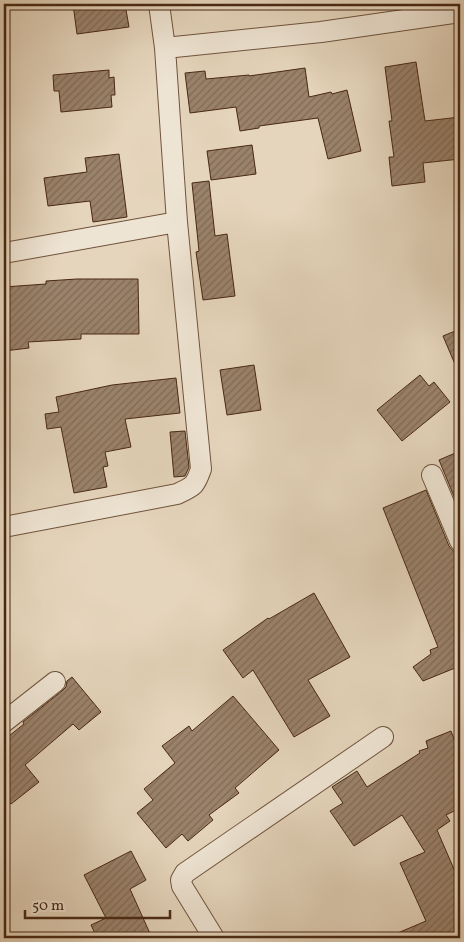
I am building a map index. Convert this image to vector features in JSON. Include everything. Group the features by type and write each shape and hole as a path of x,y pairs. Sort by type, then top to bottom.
{"street":[{"path":"4,527 177,494 190,488 197,482 201,469 177,222 165,48 159,4"},
{"path":"165,48 320,32 460,12"},
{"path":"4,253 177,222"},
{"path":"432,475 460,541"},
{"path":"4,722 55,682"},
{"path":"214,938 182,886 181,880 185,873 383,736"}],"building":[{"path":"73,4 125,4 129,27 77,34"},
{"path":"416,62 425,121 460,117 460,159 423,163 425,182 392,186 389,157 394,157 389,121 392,121 385,67"},
{"path":"305,68 309,97 347,90 361,151 328,159 318,118 259,126 259,128 240,131 236,107 190,113 185,73 205,71 206,79 249,76"},
{"path":"109,70 109,78 114,77 115,95 111,95 112,107 61,112 59,91 54,91 53,75"},
{"path":"252,145 256,174 211,180 207,151"},
{"path":"119,154 127,217 93,222 90,201 48,206 44,178 87,172 85,158"},
{"path":"209,181 215,236 227,234 235,296 203,300 196,252 199,251 192,183"},
{"path":"138,279 139,334 81,334 81,339 28,342 29,348 4,351 4,287 46,284 46,281"},
{"path":"460,329 460,376 443,336"},
{"path":"254,365 261,410 227,415 220,370"},
{"path":"420,375 429,386 434,382 450,402 402,441 377,410"},
{"path":"176,378 180,413 125,419 131,447 105,452 108,466 103,467 107,487 74,493 61,427 47,429 45,414 59,412 56,397 112,385"},
{"path":"185,431 189,467 185,476 174,477 170,432"},
{"path":"460,451 460,511 439,460"},
{"path":"426,490 449,546 453,551 460,553 460,666 423,681 413,667 431,654 430,650 438,647 383,508"},
{"path":"314,593 350,657 308,680 330,716 294,737 253,670 243,678 223,650 268,618"},
{"path":"72,677 101,712 79,730 73,724 25,765 39,782 11,804 4,795 4,740 62,691 66,687 67,681"},
{"path":"233,696 279,750 235,788 239,793 209,815 213,820 188,841 182,834 166,848 137,813 153,800 144,789 175,763 162,746 189,726 192,731"},
{"path":"451,731 460,755 460,808 446,815 450,821 437,830 460,883 460,938 386,938 426,921 400,863 425,852 402,815 354,846 330,811 343,803 332,787 357,771 367,787 420,753 419,751 428,748 426,741"},
{"path":"131,851 146,880 130,889 152,938 97,938 91,925 106,918 84,875"}]}
